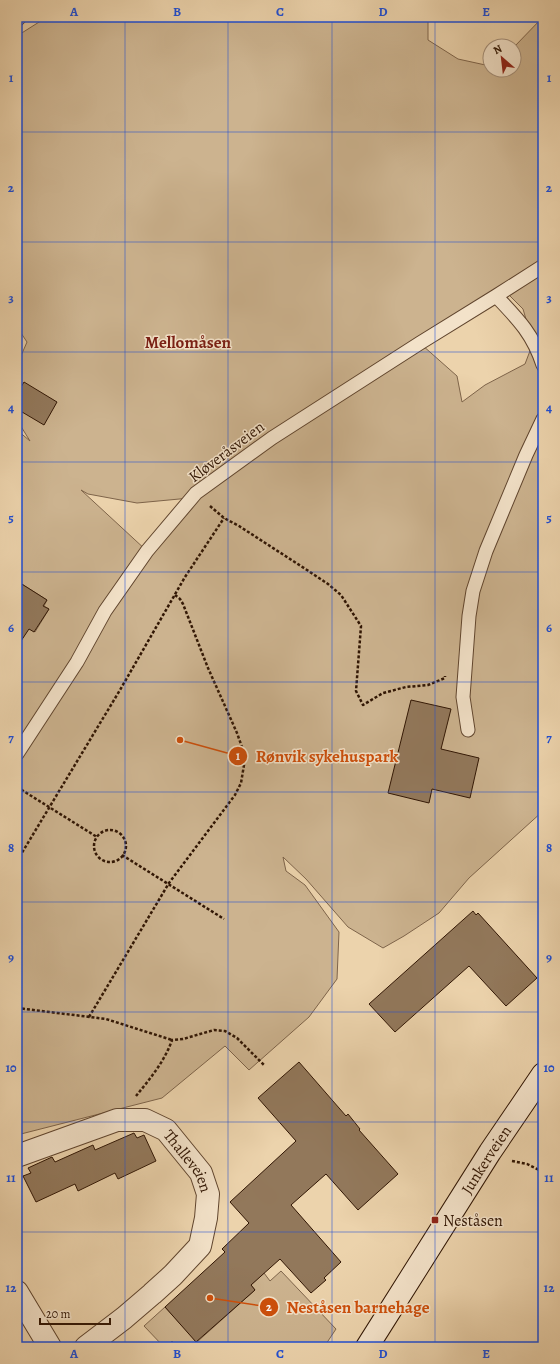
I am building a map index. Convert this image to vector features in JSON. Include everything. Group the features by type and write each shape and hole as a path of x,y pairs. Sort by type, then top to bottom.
{"street":[{"name":"Junkerveien","path":"367,1347 490,1152 543,1074"},
{"name":"Thalleveien","path":"17,1156 117,1120 145,1120 166,1130 201,1173 208,1194 206,1218 200,1246 172,1276 152,1294 86,1347"},
{"path":"17,1292 50,1347"}],"lane":[{"path":"17,20 20,17"},
{"name":"Kløveråsveien","path":"17,754 77,662 105,611 147,551 196,494 272,438 420,342 543,266"},
{"path":"496,296 523,325 538,348 543,365"},
{"path":"468,730 463,696 469,616 473,591 486,551 526,455 543,419"}],"path":[{"path":"196,494 224,518 312,573 341,595 361,626 356,691 363,705 383,694 406,687 428,685 445,678 447,672"},
{"path":"17,861 50,808 185,577 224,518"},
{"path":"89,1017 169,883 235,795 241,783 244,765 243,750 208,668 183,604 175,595"},
{"path":"17,787 97,837"},
{"path":"106,830 117,832 124,840 125,850 122,855 110,862 100,859 95,851 95,841 97,837 106,830"},
{"path":"122,855 169,883 224,919"},
{"path":"17,1008 106,1019 172,1040 183,1039 214,1030 225,1031 237,1038 264,1065"},
{"path":"117,1120 148,1081 169,1049 172,1040"},
{"path":"508,1160 526,1164 543,1172"}],"shaded area":[{"path":"47,17 428,17 428,40 458,59 482,64 482,78 522,78 522,39 543,17 543,811 469,878 439,913 383,948 348,927 306,879 283,857 286,871 305,885 339,932 337,979 309,1017 249,1070 225,1046 162,1098 17,1135 17,647 29,628 35,632 49,609 44,606 47,600 17,581 17,430 30,441 17,420 17,365 27,342 17,327 17,36","holes":["505,291 523,309 533,343 525,364 485,385 462,402 457,376 422,345","81,490 88,494 137,503 190,498 147,551"]},
{"path":"281,1271 336,1329 324,1347 177,1347 172,1341 167,1347 164,1347 144,1326 165,1307 197,1342 255,1290 251,1285 264,1273 270,1281"}],"building":[{"path":"24,382 57,402 44,425 17,409 17,394"},
{"path":"17,581 47,600 43,606 49,609 34,632 29,629 17,647"},
{"path":"411,700 451,709 441,749 479,758 470,798 432,789 429,803 388,793"},
{"path":"473,911 476,915 478,913 537,978 506,1006 469,966 395,1032 369,1004"},
{"path":"299,1062 346,1116 348,1114 360,1129 359,1130 398,1174 358,1210 326,1174 291,1205 341,1262 324,1278 326,1280 311,1293 280,1259 251,1285 255,1290 196,1342 165,1307 225,1252 222,1249 249,1223 230,1202 296,1141 258,1098"},
{"path":"134,1133 137,1138 144,1135 156,1161 118,1179 115,1173 78,1191 75,1184 36,1202 23,1176 31,1173 28,1168 52,1157 55,1162 93,1145 95,1150"}],"place":[{"name":"Rønvik sykehuspark","path":"180,740"},
{"name":"Neståsen","path":"435,1220"},
{"name":"Neståsen barnehage","path":"210,1298"}],"district":[{"name":"Mellomåsen","path":"188,342"}]}
